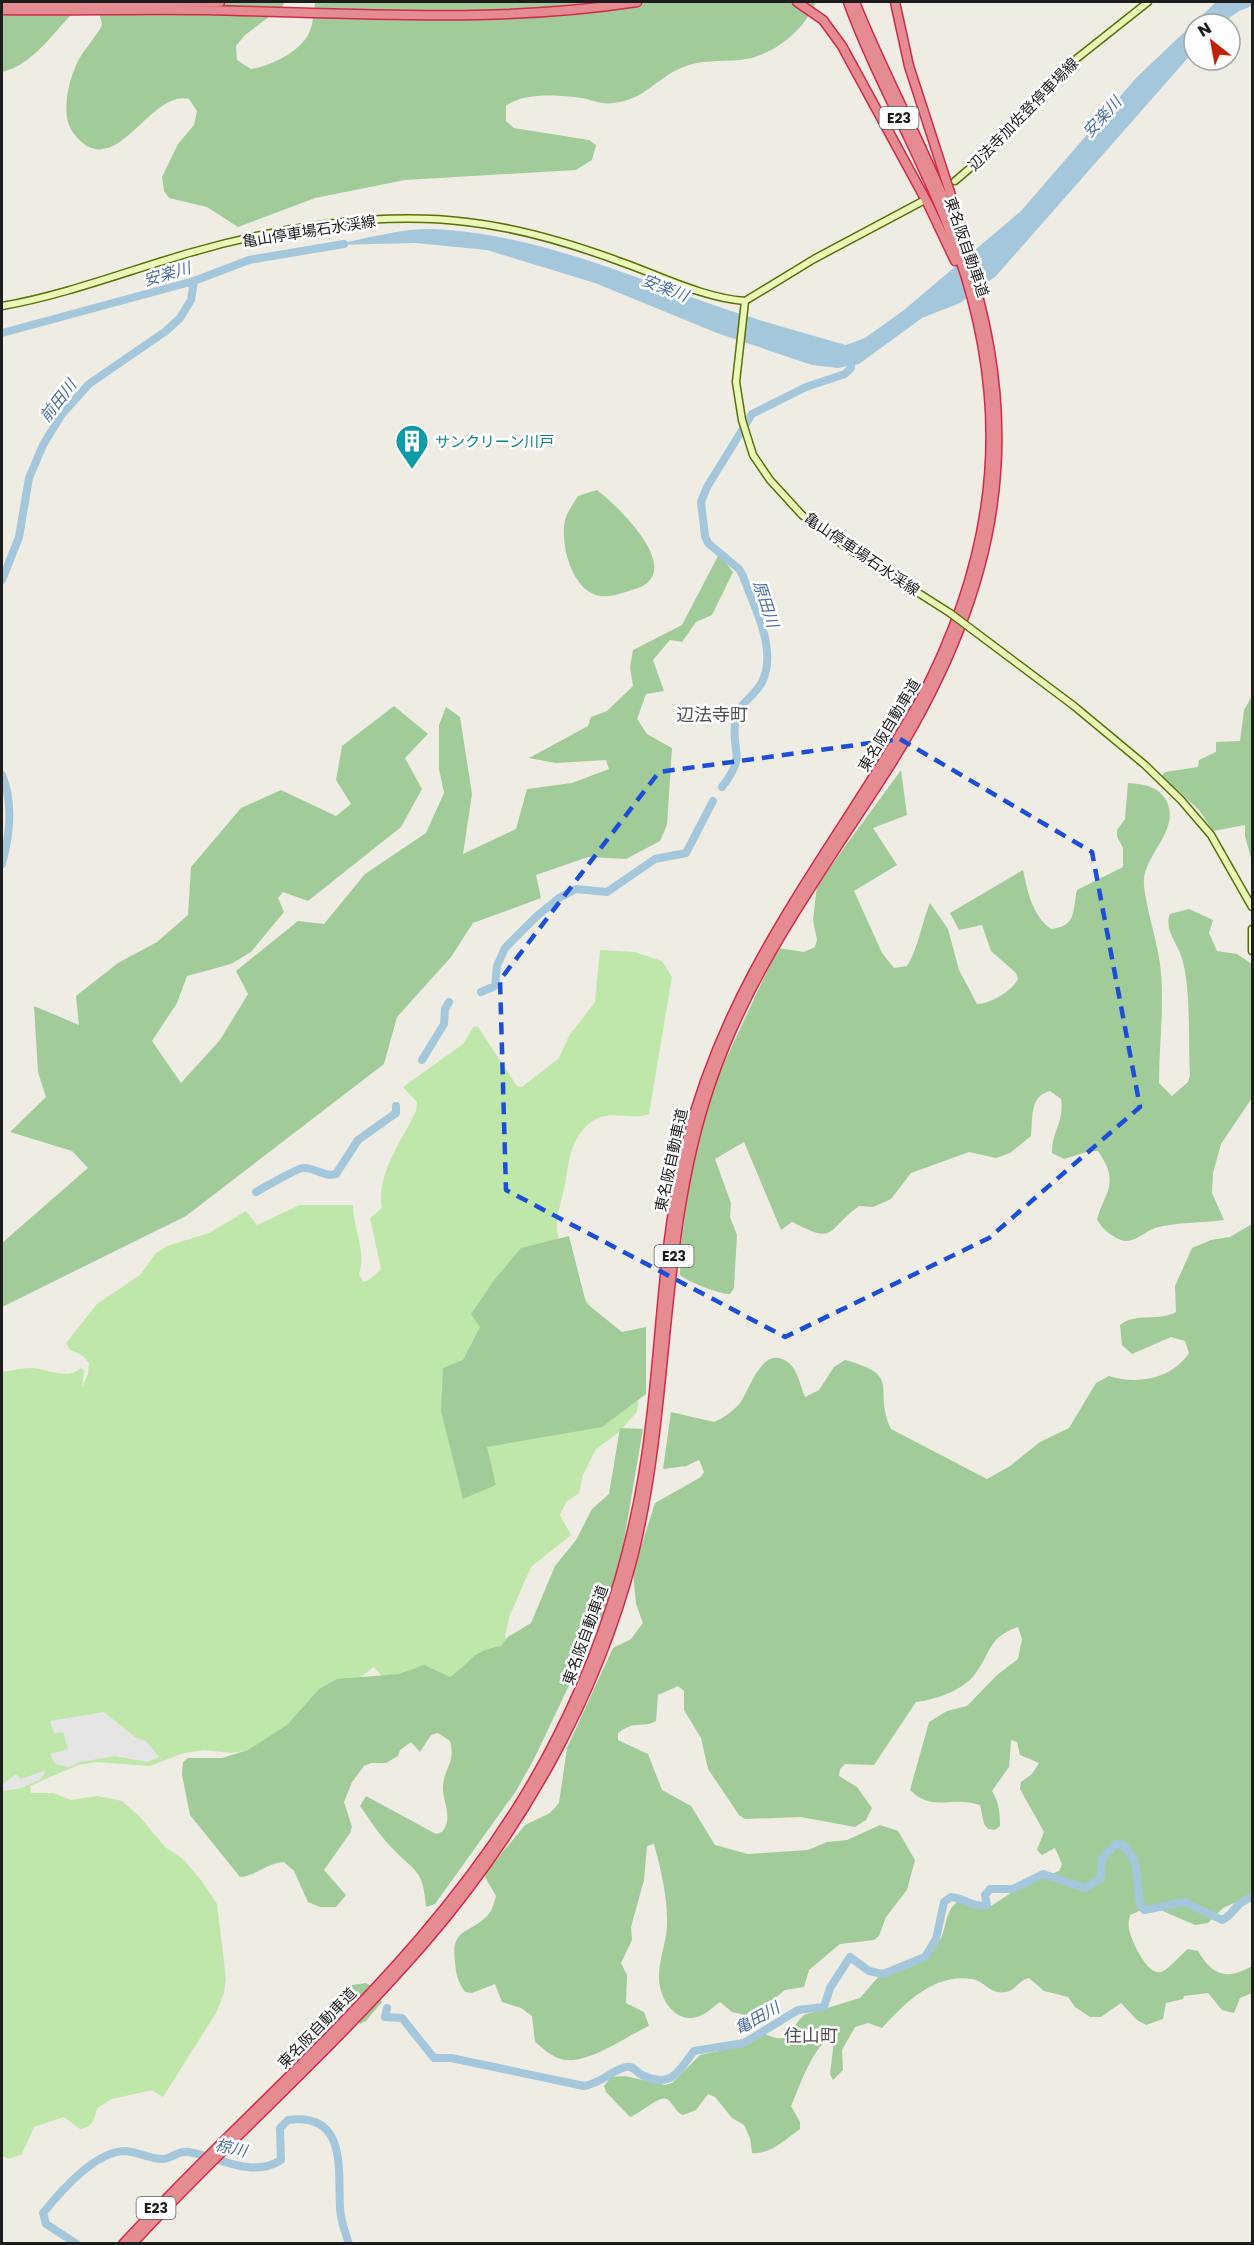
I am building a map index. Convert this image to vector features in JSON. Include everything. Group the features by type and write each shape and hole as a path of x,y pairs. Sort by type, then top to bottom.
{"highway":[{"path":"2,3 220,2"},
{"path":"2,10 205,10 379,15 537,11 637,2"},
{"path":"797,2 815,13 830,28 896,146 953,231"},
{"name":"東名阪自動車道","path":"848,2 953,231"},
{"name":"東名阪自動車道","path":"123,2244 386,1987 467,1892 534,1793 562,1741 592,1678 624,1586 647,1494 658,1422 678,1224 686,1172 701,1112 726,1042 757,975 795,909 913,728 937,683 966,618 985,552 996,483 997,417 990,348 981,311 953,231 855,2"},
{"path":"895,2 905,54 931,132 953,231 981,311"},
{"name":"東名阪自動車道","path":"230,2139 381,1982 461,1888 528,1791 557,1738 585,1676 618,1583 636,1512 651,1422 675,1197 686,1145 710,1066 740,994 764,948 919,702 951,637 973,575 985,516 991,455 988,384 981,311"},
{"name":"東名阪自動車道","path":"132,2244 194,2175"}],"main road":[{"name":"辺法寺加佐登停車場線","path":"955,181 990,151 1061,71 1148,2"},
{"path":"745,301 814,259 921,202"},
{"name":"亀山停車場石水渓線","path":"2,306 239,242 358,221 411,218 466,222 543,237 681,284 745,301 736,382 745,432 753,455 770,480 802,515 950,613 1074,706 1181,800 1211,835 1252,907"},
{"path":"1252,929 1252,951"}],"highlighted area":[{"path":"900,739 1092,852 1140,1107 989,1238 785,1337 506,1190 500,980 659,772"}],"green space":[{"path":"2,2 285,2 282,7 245,35 236,46 237,60 251,69 283,58 303,42 311,28 315,2 816,2 795,32 775,48 752,58 688,65 633,98 605,103 573,97 542,96 522,98 506,106 506,121 514,128 589,140 596,145 592,160 576,170 405,180 315,198 238,227 207,207 169,198 164,191 162,177 178,144 194,125 197,111 189,99 174,100 160,108 118,143 104,149 89,147 74,134 67,117 69,86 79,59 102,25 99,11 74,12 32,56 13,69 2,72"},
{"path":"597,490 633,525 652,556 654,570 648,582 632,590 610,596 596,595 580,583 569,564 564,541 565,520 578,496"},
{"path":"719,554 733,572 712,615 696,622 682,642 670,640 653,660 664,691 646,694 637,719 647,734 672,748 667,825 660,841 626,859 588,857 536,875 541,898 473,923 451,957 397,1017 384,1064 186,1216 2,1307 2,1243 88,1168 72,1151 10,1132 46,1097 38,1072 34,1006 79,1025 76,996 118,963 157,942 188,915 191,867 241,808 281,790 336,816 351,804 336,780 342,746 394,706 428,734 405,758 422,789 401,827 308,901 283,892 278,898 284,912 251,952 231,964 187,976 177,1003 152,1041 181,1083 220,1040 248,994 236,971 298,921 324,924 365,874 426,833 444,793 439,769 439,725 446,707 460,717 472,794 463,854 516,829 527,789 572,783 609,769 606,760 556,763 529,758 588,726 591,717 607,711 633,686 630,667 633,650 682,625"},
{"path":"1252,696 1252,862 1245,836 1245,825 1213,831 1199,810 1162,776 1165,772 1198,767 1199,760 1216,752 1216,742 1240,741 1244,710"},
{"path":"901,770 907,815 873,828 897,865 854,891 882,953 894,968 907,966 911,959 930,903 948,929 959,970 977,1004 1000,996 1018,979 1016,973 991,951 982,925 959,930 950,913 1023,870 1029,895 1039,917 1051,929 1065,925 1072,917 1077,890 1123,867 1123,848 1117,836 1117,830 1125,819 1128,783 1156,789 1164,797 1170,812 1169,822 1147,868 1144,886 1159,955 1161,978 1159,1083 1172,1096 1188,1082 1190,1075 1186,975 1169,926 1170,914 1189,909 1213,920 1209,933 1217,951 1237,954 1252,964 1252,1098 1221,1144 1213,1173 1212,1193 1224,1220 1163,1226 1129,1241 1121,1240 1109,1233 1097,1219 1110,1179 1105,1162 1098,1151 1090,1151 1064,1159 1052,1153 1062,1107 1061,1099 1050,1091 1038,1098 1035,1103 1031,1136 1010,1153 996,1158 969,1152 911,1173 891,1199 873,1207 859,1206 830,1232 824,1234 792,1222 781,1230 744,1142 715,1159 731,1203 730,1217 737,1235 734,1288 730,1294 720,1292 696,1284 680,1275 681,1244 693,1160 710,1093 778,948 804,952 815,947 817,940 813,920 817,885"},
{"path":"600,950 635,952 662,961 672,977 649,1114 606,1116 598,1118 585,1127 570,1155 557,1223 561,1250 578,1287 589,1305 643,1368 637,1412 618,1433 596,1449 583,1475 579,1493 566,1502 560,1515 571,1535 531,1567 509,1617 505,1637 509,1646 451,1680 382,1676 374,1667 268,1746 233,1753 203,1750 181,1754 150,1766 96,1762 78,1765 30,1786 31,1793 53,1793 71,1800 97,1796 122,1801 139,1816 165,1847 183,1859 217,1904 226,1979 224,1993 216,2013 163,2097 152,2090 112,2099 97,2108 88,2127 80,2129 64,2117 34,2127 22,2154 9,2159 2,2156 2,1371 30,1368 63,1374 75,1372 81,1368 84,1370 82,1388 88,1374 89,1363 82,1355 70,1350 66,1343 97,1304 140,1275 156,1253 167,1246 209,1233 246,1211 257,1225 300,1205 353,1205 361,1249 359,1274 363,1282 369,1280 381,1269 370,1218 382,1208 381,1196 386,1171 416,1111 417,1102 403,1087 463,1044 474,1026 478,1027 517,1086 522,1087 559,1058 569,1036 595,1002"},
{"path":"1252,1224 1252,1895 1223,1908 1208,1923 1195,1925 1151,1906 1130,1915 1129,1924 1130,1934 1140,1956 1155,1971 1160,1972 1167,1969 1188,1949 1198,1951 1209,1966 1220,1973 1235,1973 1252,1966 1252,1993 1240,1998 1234,2013 1222,2010 1208,1993 1184,1996 1183,1999 1166,2003 1163,2019 1146,2025 1137,2020 1121,2003 1101,2017 1090,2017 1075,2007 1068,1997 1044,1991 1029,1978 1006,1992 996,1992 972,1979 958,1978 945,1981 921,1992 882,2028 868,2023 855,2027 842,2050 843,2070 833,2080 830,2074 835,2033 827,2040 808,2065 791,2106 800,2122 800,2129 778,2146 759,2153 752,2153 750,2138 744,2125 732,2118 715,2097 708,2094 696,2110 683,2115 664,2098 630,2117 606,2092 604,2086 611,2077 625,2076 665,2085 672,2083 700,2055 747,2045 765,2034 785,2037 804,2015 860,1998 879,1976 906,1969 923,1959 941,1938 954,1904 962,1900 970,1900 991,1906 1023,1885 1059,1871 1062,1864 1055,1848 1042,1855 1037,1850 1044,1832 1020,1789 1021,1782 1032,1774 1039,1763 1020,1755 1017,1742 1011,1740 1009,1767 992,1791 998,1803 1000,1817 1000,1826 995,1830 988,1829 984,1824 980,1805 970,1802 927,1801 910,1790 929,1722 947,1711 967,1706 997,1675 1018,1659 1022,1639 1018,1627 995,1641 975,1674 964,1685 932,1699 916,1702 874,1765 845,1764 840,1769 839,1776 857,1787 872,1808 866,1820 855,1827 801,1817 745,1819 739,1815 708,1769 701,1738 684,1710 684,1691 678,1686 658,1695 656,1721 630,1726 618,1733 618,1740 648,1754 662,1790 691,1806 715,1845 748,1854 808,1850 827,1842 847,1840 880,1825 898,1831 915,1860 907,1890 886,1917 879,1936 874,1940 840,1944 809,1970 804,1987 785,1990 774,1999 745,2015 732,2012 720,2002 706,2013 689,2018 681,2016 669,2007 659,1984 667,1916 664,1884 654,1844 647,1846 644,1880 631,1927 632,1940 621,1963 627,1975 626,2003 644,2012 649,2026 604,2050 580,2059 568,2060 552,2055 535,2042 532,2016 521,2008 502,2002 495,1984 472,1993 465,1992 456,1971 455,1943 462,1934 490,1913 496,1896 484,1875 525,1825 550,1813 559,1803 567,1748 613,1648 631,1639 643,1623 636,1604 633,1572 655,1503 701,1477 704,1472 699,1460 686,1466 663,1469 671,1412 714,1422 721,1419 740,1403 753,1378 772,1358 781,1358 793,1367 805,1397 819,1390 834,1367 845,1360 863,1366 880,1378 883,1385 886,1415 891,1429 987,1479 1010,1466 1040,1442 1069,1428 1096,1383 1109,1376 1131,1380 1153,1378 1164,1374 1182,1362 1189,1353 1185,1341 1171,1337 1132,1354 1122,1345 1120,1325 1133,1319 1169,1315 1176,1312 1175,1286 1192,1248 1211,1240 1230,1237"},
{"path":"569,1236 586,1303 622,1332 646,1327 646,1394 602,1427 487,1447 496,1485 463,1499 441,1411 443,1368 463,1360 480,1327 471,1314 495,1279 521,1248"},
{"path":"620,1428 643,1429 621,1558 603,1614 534,1759 516,1791 435,1904 426,1907 423,1885 417,1873 375,1828 360,1806 366,1796 436,1834 442,1832 447,1821 443,1786 452,1754 450,1741 438,1733 431,1735 420,1752 411,1742 400,1750 398,1756 386,1763 371,1763 364,1766 352,1782 344,1802 352,1827 324,1870 346,1895 336,1907 320,1907 308,1902 294,1871 284,1862 240,1877 190,1815 182,1775 183,1762 188,1758 222,1758 248,1750 287,1725 319,1689 337,1679 399,1674 424,1665 450,1677 477,1654 501,1646 508,1637 531,1623 555,1566 576,1540 592,1509 609,1494"},
{"path":"366,1983 376,1989 382,2002 366,2021 360,2024 350,2011 344,1996 352,1985"}],"shaded area":[{"path":"104,1712 135,1737 146,1741 159,1757 147,1762 115,1756 81,1762 68,1767 55,1764 50,1754 68,1749 63,1732 54,1733 50,1721"},
{"path":"46,1770 41,1779 22,1788 3,1791 2,1785 16,1774 21,1779"}],"water":[{"path":"1216,2 1252,2 1252,6 1238,12 1205,12"},
{"path":"1182,34 1182,65 996,276 960,303 922,318 859,364 838,368 812,365 717,333 595,283 487,250 416,243 332,245 420,229 470,232 508,239 582,259 728,310 846,345 865,338 904,310 1021,211 1136,78"}],"waterway":[{"name":"安楽川","path":"2,333 194,281 249,260 344,244"},
{"name":"前田川","path":"2,580 19,537 29,478 43,445 62,414 89,384 166,331 180,318 191,300 194,281"},
{"name":"原田川","path":"722,787 735,766 736,718 762,682 767,656 763,629 743,576 739,569 708,543 701,502 707,487 752,414 806,387 845,374 851,368 851,362"},
{"name":"前田川","path":"2,775 6,786 10,819 2,864"},
{"name":"原田川","path":"481,992 495,986 497,966 505,948 537,916 559,898 576,889 607,892 655,859 686,853 713,801"},
{"name":"原田川","path":"422,1060 444,1024 445,1009 449,1002"},
{"name":"原田川","path":"256,1192 303,1168 328,1175 336,1174 358,1140 396,1113 396,1106"},
{"name":"亀田川","path":"387,2008 385,2017 402,2018 434,2058 451,2058 584,2086 621,2068 628,2067 652,2079 661,2080 674,2076 694,2051 744,2043 798,2010 824,2007 830,1988 850,1957 869,1971 883,1974 925,1957 936,1939 944,1902 951,1897 977,1905 987,1905 985,1895 990,1889 1013,1889 1043,1874 1085,1888 1101,1878 1102,1859 1116,1844 1123,1845 1135,1861 1140,1904 1144,1910 1185,1902 1222,1920 1241,1903 1252,1897"},
{"name":"椋川","path":"77,2244 46,2224 43,2213 80,2174 102,2158 126,2151 162,2159 185,2152 247,2167 270,2165 281,2160 280,2128 288,2120 307,2120 321,2125 330,2134 338,2161 341,2216 349,2244"}],"place":[{"name":"サンクリーン川戸","path":"412,470"}],"district":[{"name":"辺法寺町","path":"712,714"},
{"name":"住山町","path":"811,2035"}]}
